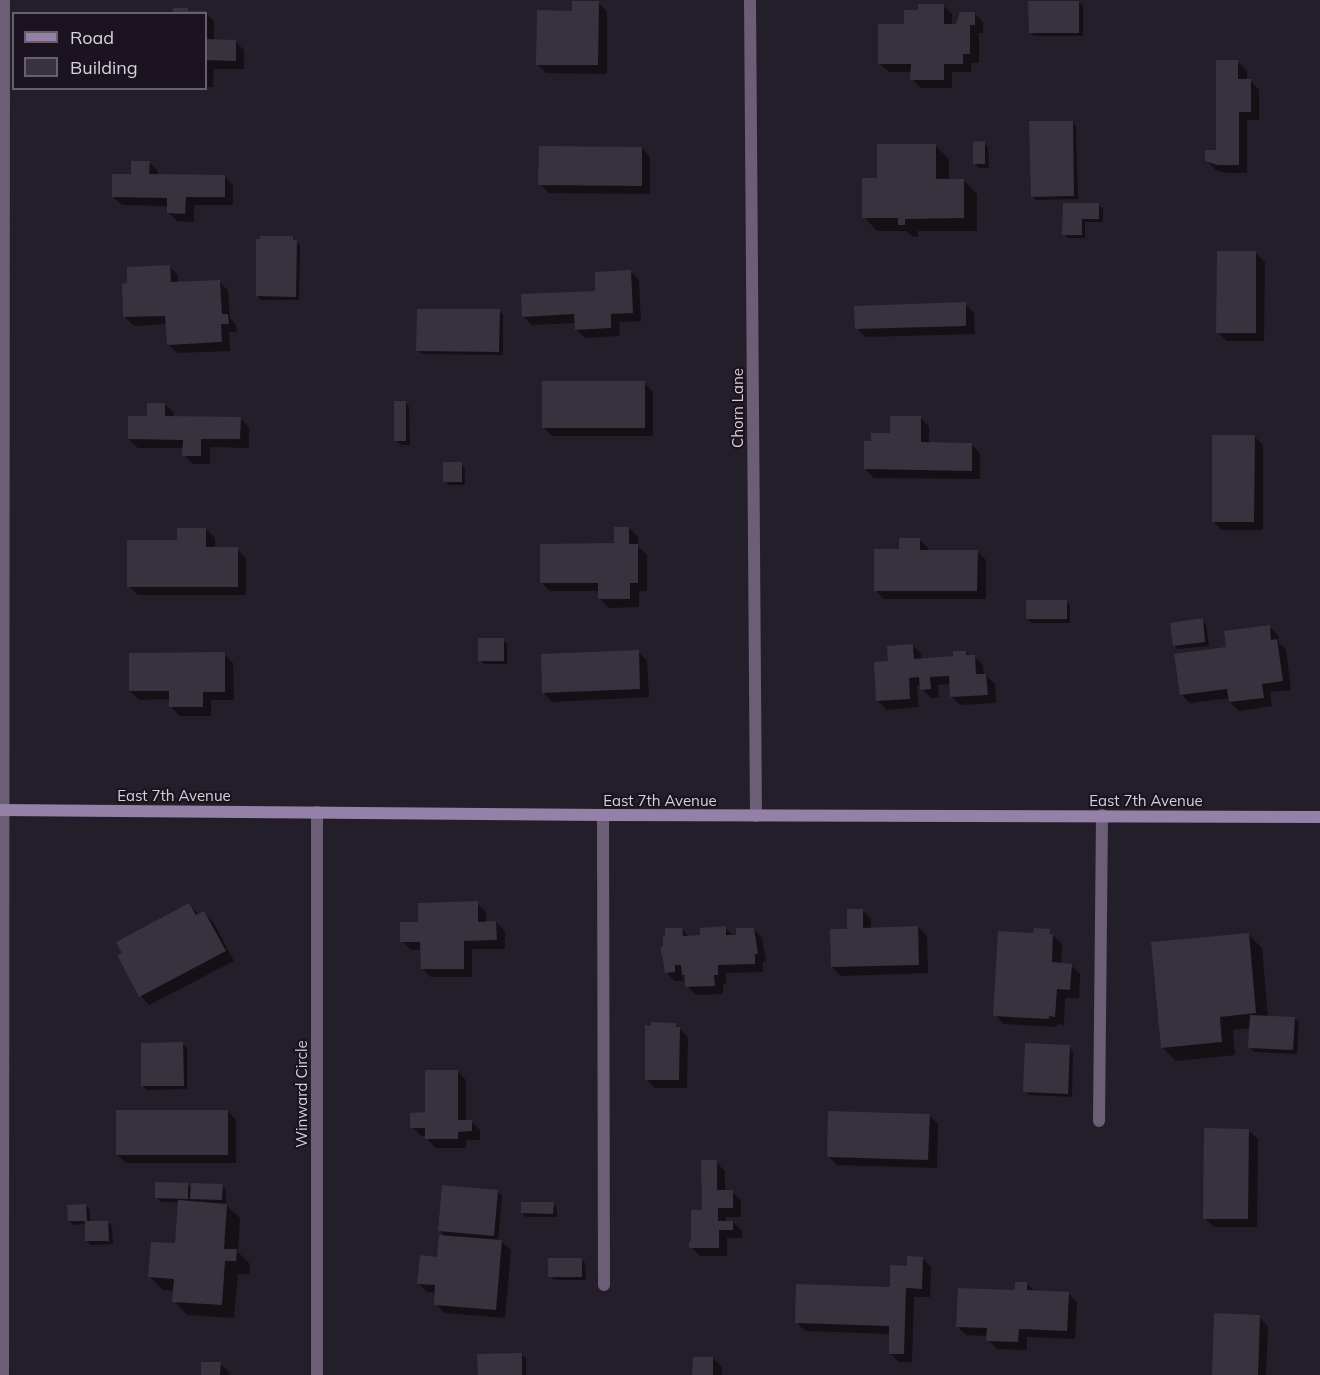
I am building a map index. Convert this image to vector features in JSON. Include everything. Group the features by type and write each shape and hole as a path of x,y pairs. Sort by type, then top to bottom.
{"main road":[{"name":"East 7th Avenue","path":"2,810 756,816 1320,817"}],"street":[{"path":"3,1375 2,70 4,0"},
{"name":"Chorn Lane","path":"750,0 756,816"},
{"name":"Winward Circle","path":"317,812 317,1375"},
{"path":"603,815 604,1285"},
{"path":"1099,1121 1102,815"}],"building":[{"path":"572,1 599,1 598,65 536,65 537,10 572,11"},
{"path":"1028,1 1079,1 1079,33 1029,33"},
{"path":"918,4 944,4 944,24 956,24 960,12 975,12 975,25 970,25 970,54 963,54 963,64 944,64 944,80 910,80 911,64 878,64 878,24 904,24 904,10 918,10"},
{"path":"173,8 206,11 206,12 173,12"},
{"path":"207,39 236,40 236,61 207,60"},
{"path":"1216,60 1238,60 1238,79 1251,79 1251,112 1239,112 1239,165 1217,165 1205,161 1205,150 1216,150"},
{"path":"1029,121 1073,121 1074,196 1031,197"},
{"path":"985,141 985,164 973,164 973,142"},
{"path":"877,144 936,144 936,179 964,179 964,218 905,219 905,225 898,225 898,218 862,218 862,178 877,178"},
{"path":"539,146 642,147 642,186 538,185"},
{"path":"131,161 150,161 149,174 225,175 225,197 186,197 185,214 167,213 167,198 112,197 112,174 131,174"},
{"path":"1063,203 1099,203 1099,219 1082,219 1082,235 1062,235"},
{"path":"260,236 293,236 293,240 297,240 296,297 256,296 256,239 260,239"},
{"path":"1217,251 1256,251 1256,333 1216,333"},
{"path":"170,265 171,282 220,280 222,314 228,314 229,324 221,324 222,342 167,345 165,316 123,317 122,284 127,283 127,267"},
{"path":"631,270 633,313 611,314 611,328 575,330 574,314 522,317 521,294 595,291 595,272"},
{"path":"966,302 966,326 855,329 854,306"},
{"path":"417,309 500,309 499,352 416,351"},
{"path":"542,381 645,381 645,428 542,428"},
{"path":"394,401 406,401 406,441 394,441"},
{"path":"147,403 165,403 165,416 241,417 240,439 201,439 201,456 182,456 183,440 128,439 128,416 147,416"},
{"path":"890,416 921,416 921,442 972,443 972,471 864,469 864,441 871,441 871,433 890,433"},
{"path":"1212,435 1255,435 1254,522 1212,522"},
{"path":"443,462 462,462 462,482 443,482"},
{"path":"614,527 629,527 629,544 638,544 638,583 630,583 630,599 598,599 598,583 540,583 540,544 614,543"},
{"path":"177,528 206,528 206,547 238,547 238,587 127,587 127,540 177,540"},
{"path":"899,538 920,538 920,550 978,550 977,591 874,591 874,549 899,549"},
{"path":"1026,600 1067,600 1067,619 1026,619"},
{"path":"1203,618 1205,642 1173,646 1170,623"},
{"path":"1270,625 1271,640 1277,639 1283,681 1262,684 1264,698 1229,702 1227,689 1180,695 1174,654 1226,647 1224,631"},
{"path":"478,638 504,638 504,661 478,661"},
{"path":"913,644 914,659 953,656 953,651 966,651 966,655 975,655 976,674 986,674 988,695 950,697 949,676 930,677 931,689 920,690 919,677 909,678 910,699 876,701 874,662 888,661 887,646"},
{"path":"639,650 640,689 542,693 541,654"},
{"path":"225,652 225,692 203,692 203,707 169,707 169,691 129,691 129,653"},
{"path":"478,901 478,922 496,921 497,940 464,941 464,969 421,969 420,942 400,942 400,922 418,922 418,903"},
{"path":"189,903 196,915 204,911 226,951 139,997 117,955 122,953 116,942"},
{"path":"847,909 863,909 863,928 918,926 919,965 831,967 830,929 847,929"},
{"path":"726,926 726,935 736,935 736,928 754,928 758,954 755,954 755,964 718,965 718,975 714,975 715,986 685,987 685,975 682,975 681,965 675,965 675,972 665,973 661,947 665,928 682,928 683,936 700,935 700,928"},
{"path":"1034,928 1050,929 1050,934 1053,934 1052,962 1072,964 1070,990 1057,989 1055,1017 1049,1016 1049,1019 993,1016 998,931 1033,933"},
{"path":"1249,933 1256,1013 1220,1017 1222,1042 1161,1048 1151,942"},
{"path":"1250,1015 1295,1017 1293,1050 1248,1048"},
{"path":"651,1022 676,1023 676,1027 680,1027 679,1080 645,1080 645,1025 651,1026"},
{"path":"183,1042 184,1086 141,1086 141,1043"},
{"path":"1025,1043 1070,1045 1068,1094 1023,1092"},
{"path":"425,1070 458,1070 458,1120 472,1120 472,1131 458,1132 458,1139 425,1139 425,1128 410,1128 410,1113 425,1112"},
{"path":"116,1110 228,1110 228,1155 116,1155"},
{"path":"828,1111 930,1114 928,1160 827,1157"},
{"path":"1204,1128 1249,1129 1248,1219 1203,1219"},
{"path":"701,1160 717,1160 717,1190 733,1190 733,1208 718,1208 718,1221 733,1221 733,1230 719,1230 719,1248 689,1248 691,1210 702,1210"},
{"path":"155,1182 188,1183 188,1199 155,1198"},
{"path":"191,1183 223,1184 222,1200 190,1199"},
{"path":"442,1185 498,1190 494,1236 438,1231"},
{"path":"178,1200 227,1204 224,1249 237,1249 236,1261 225,1261 222,1305 172,1302 174,1279 148,1277 151,1242 175,1243"},
{"path":"521,1202 554,1202 553,1214 521,1213"},
{"path":"86,1204 87,1221 108,1221 109,1241 85,1241 85,1221 68,1221 67,1205"},
{"path":"439,1235 502,1240 496,1310 434,1305 435,1285 417,1284 420,1255 437,1257"},
{"path":"907,1256 923,1257 922,1289 906,1288 904,1354 889,1354 889,1326 795,1323 796,1284 890,1287 890,1265 907,1266"},
{"path":"548,1258 582,1258 582,1277 548,1277"},
{"path":"1015,1282 1027,1282 1027,1290 1069,1292 1067,1331 1019,1329 1018,1342 986,1341 987,1328 956,1327 958,1288 1015,1290"},
{"path":"1214,1313 1260,1315 1258,1375 1212,1375"},
{"path":"522,1353 522,1375 478,1375 477,1354"},
{"path":"693,1357 713,1357 713,1375 692,1375"},
{"path":"201,1362 221,1362 220,1375 201,1375"}]}
